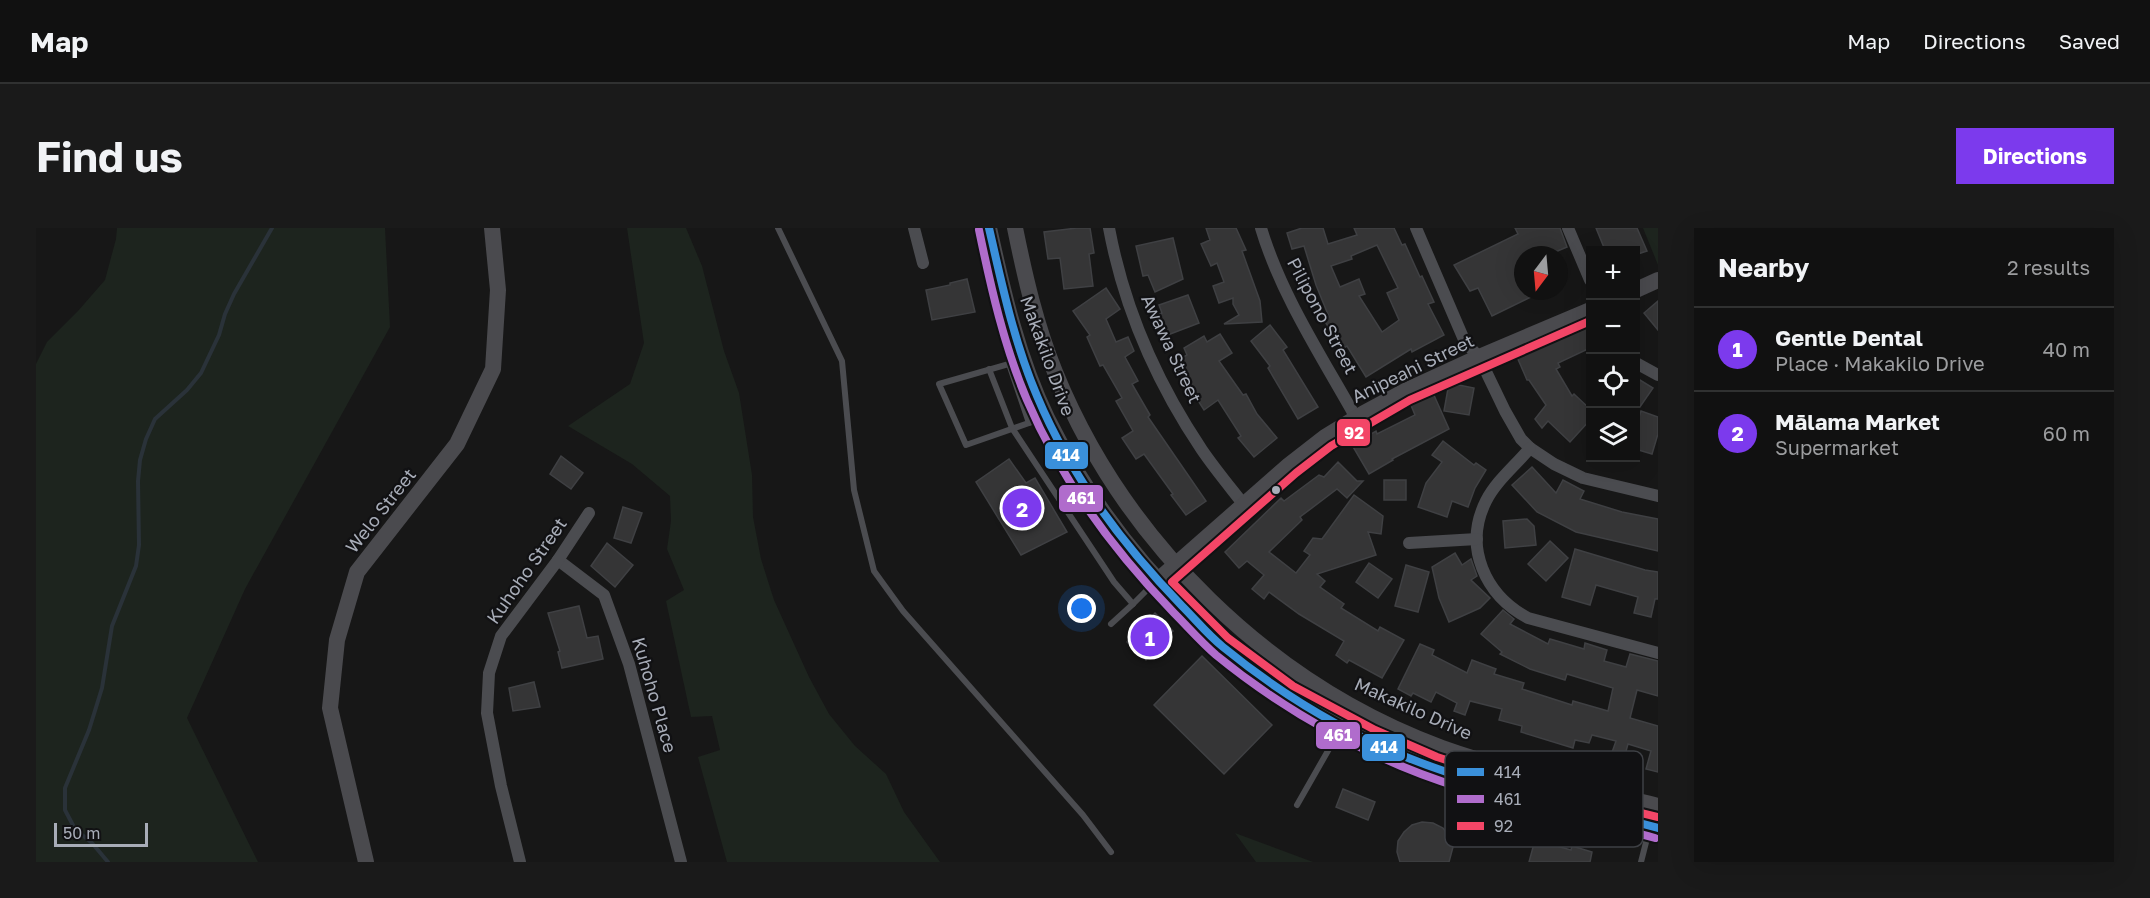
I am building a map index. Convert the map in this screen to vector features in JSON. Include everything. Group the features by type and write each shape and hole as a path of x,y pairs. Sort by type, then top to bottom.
{"main road":[{"name":"Welo Street","path":"366,862 330,708 337,640 357,572 457,444 493,369 498,290 492,228"},
{"name":"Makakilo Drive","path":"989,228 1017,362 1068,456 1106,517 1157,581 1221,646 1287,695 1343,725 1445,771"},
{"name":"Makakilo Drive","path":"1015,228 1030,297 1055,372 1074,412 1089,443 1131,510 1175,564 1238,626 1301,675 1369,715 1454,751"},
{"path":"1640,288 1658,280"},
{"name":"Anipeahi Street","path":"1157,581 1289,465 1325,437 1405,391 1586,312"}],"street":[{"path":"914,228 923,263"},
{"name":"Awawa Street","path":"1109,228 1115,260 1137,327 1166,391 1203,451 1244,505"},
{"name":"Pilipono Street","path":"1261,228 1274,265 1290,298 1356,418"},
{"path":"1416,228 1465,342 1479,357 1521,439 1554,464 1583,478 1658,496"},
{"path":"1569,228 1586,270"},
{"path":"1640,366 1658,375"},
{"path":"1530,448 1498,484 1486,501 1479,519 1477,539 1479,559 1485,578 1496,594 1519,614 1537,622 1658,653"},
{"name":"Kuhoho Street","path":"520,862 501,786 487,712 489,673 501,636 558,560 589,513"},
{"path":"1409,543 1477,539"},
{"name":"Kuhoho Place","path":"558,560 604,596 629,664 681,862"}],"lane":[{"path":"778,228 842,361 854,490 874,571 903,611 1083,815 1111,852"},
{"path":"1029,423 1017,362 939,384 966,444 1012,428 1029,423 1047,417"},
{"path":"989,369 1012,428 1114,582 1133,604"},
{"path":"1111,624 1157,581"},
{"path":"1297,805 1343,725"},
{"path":"1641,862 1654,827 1657,805"}],"shaded area":[{"path":"117,228 385,228 390,327 245,589 187,718 258,862 36,862 36,364 47,342 105,280"},
{"path":"627,228 686,228 702,266 724,351 739,393 752,475 753,517 761,559 774,600 809,677 829,714 855,746 886,774 904,812 940,862 727,862 698,757 720,750 712,716 691,717 666,601 684,590 667,549 671,521 670,496 632,464 568,426 630,384 644,343"},
{"path":"1643,228 1658,228 1658,265"},
{"path":"1235,833 1313,862 1256,862"}],"building":[{"path":"1090,228 1094,253 1089,254 1093,286 1064,289 1060,258 1048,259 1044,232"},
{"path":"1206,228 1236,228 1246,250 1242,251 1260,301 1262,322 1224,324 1239,315 1233,304 1233,298 1219,303 1213,286 1224,282 1217,263 1211,266 1201,244 1210,240"},
{"path":"1302,228 1323,228 1328,244 1357,235 1354,228 1394,228 1402,245 1405,244 1420,277 1422,276 1434,302 1428,304 1444,335 1412,352 1411,349 1366,377 1347,346 1342,349 1324,320 1329,317 1304,246 1292,249 1287,233","holes":["1377,245 1398,288 1387,293 1399,320 1382,332 1359,296 1365,294 1359,279 1340,287 1331,266 1352,259 1351,256"]},
{"path":"1515,228 1560,228 1567,246 1514,246 1514,300 1525,300 1492,316 1478,288 1470,291 1454,265 1518,234"},
{"path":"1596,228 1637,228 1647,251 1640,253 1640,246 1603,246"},
{"path":"1173,238 1183,279 1155,292 1148,275 1143,276 1136,246"},
{"path":"967,279 975,312 932,320 926,290"},
{"path":"1106,288 1120,309 1106,319 1116,342 1128,337 1134,351 1125,357 1138,381 1132,384 1150,415 1148,417 1206,501 1186,515 1144,454 1136,459 1122,438 1133,431 1116,401 1122,398 1103,365 1100,366 1087,337 1090,335 1073,311"},
{"path":"1188,295 1199,323 1165,336 1157,315 1162,313 1159,305"},
{"path":"1658,301 1658,330 1644,313"},
{"path":"1586,323 1586,350 1558,363 1560,367 1556,369 1572,396 1574,394 1586,405 1586,424 1570,442 1548,421 1542,428 1535,419 1546,405 1527,380 1517,357 1562,338 1560,335"},
{"path":"1270,325 1287,347 1283,350 1318,407 1298,419 1268,368 1270,366 1251,341"},
{"path":"1220,334 1232,353 1219,361 1277,438 1254,457 1238,438 1241,436 1218,400 1204,410 1174,363 1187,355 1184,348 1204,336 1207,342"},
{"path":"1640,380 1653,388 1640,407"},
{"path":"1449,383 1474,388 1469,415 1444,411"},
{"path":"1433,393 1449,429 1369,474 1352,445 1376,431 1377,434 1415,415 1410,403"},
{"path":"1641,411 1658,417 1658,434 1652,454 1640,450"},
{"path":"1443,441 1474,465 1476,463 1486,470 1475,488 1468,507 1452,501 1447,517 1418,507 1426,483 1442,462 1432,455"},
{"path":"561,456 583,473 571,489 550,474"},
{"path":"1009,459 1026,483 1035,478 1067,532 1021,555 976,482"},
{"path":"1338,462 1357,481 1363,481 1347,498 1337,489 1300,517 1302,520 1269,552 1296,573 1310,555 1304,551 1313,538 1322,539 1354,495 1383,516 1381,534 1368,532 1376,555 1317,574 1325,581 1320,587 1344,604 1341,608 1378,631 1380,627 1404,640 1382,678 1349,660 1347,663 1336,655 1344,641 1299,614 1269,592 1264,599 1252,589 1264,575 1247,561 1239,568 1225,552 1281,498 1284,501 1319,475 1324,477"},
{"path":"1532,467 1556,493 1563,480 1584,491 1580,499 1622,512 1658,519 1658,551 1576,532 1537,512 1512,485"},
{"path":"1384,480 1406,480 1406,500 1384,500"},
{"path":"623,507 642,513 631,543 614,538"},
{"path":"1527,519 1534,526 1536,545 1505,548 1503,521"},
{"path":"1550,541 1568,558 1546,581 1528,564"},
{"path":"607,543 633,565 615,587 591,566"},
{"path":"1575,549 1658,572 1658,599 1655,599 1651,617 1634,613 1638,597 1596,585 1590,605 1562,597"},
{"path":"1455,553 1462,565 1471,559 1477,576 1471,580 1490,598 1480,608 1449,622 1439,598 1432,567"},
{"path":"1369,563 1392,579 1378,598 1356,582"},
{"path":"1406,565 1429,572 1418,612 1395,606"},
{"path":"579,606 587,638 598,636 603,659 562,668 558,652 560,651 548,613"},
{"path":"1503,610 1514,619 1510,624 1548,644 1550,639 1584,649 1585,643 1607,650 1604,661 1626,667 1630,654 1658,661 1658,696 1637,690 1630,718 1658,726 1658,772 1646,769 1651,751 1628,744 1626,751 1612,751 1616,741 1592,735 1589,743 1575,740 1573,748 1521,732 1522,726 1499,720 1502,709 1470,701 1465,715 1454,711 1457,703 1436,692 1431,702 1398,689 1420,644 1434,650 1432,655 1467,673 1472,660 1496,669 1494,674 1524,683 1522,689 1572,705 1573,701 1608,711 1613,688 1567,674 1565,680 1530,669 1500,654 1502,652 1481,634"},
{"path":"1155,613 1173,631 1146,660 1127,642"},
{"path":"1202,656 1272,725 1224,774 1154,705"},
{"path":"534,682 540,707 513,711 509,688"},
{"path":"1343,789 1375,802 1368,820 1336,807"},
{"path":"1422,822 1433,823 1443,828 1445,847 1453,847 1449,862 1400,862 1397,852 1398,841 1412,825"},
{"path":"1533,847 1560,847 1571,850 1572,847 1575,847 1592,852 1590,862 1529,862"}],"waterway":[{"path":"108,862 92,843 75,829 65,810 65,788 89,730 102,688 112,626 136,566 139,545 140,460 155,419 187,390 201,373 219,335 234,294 272,228"}],"transit line":[{"name":"414","path":"989,228 1009,313 1022,355 1050,425 1082,481 1139,559 1202,627 1244,664 1311,709 1358,735 1445,772"},
{"name":"461","path":"979,230 1005,338 1027,400 1041,430 1073,486 1130,565 1210,650 1281,703 1376,755 1445,782"},
{"name":"92","path":"1445,760 1375,730 1293,686 1228,638 1172,582 1296,473 1331,446 1410,400 1586,323"},
{"name":"92","path":"1643,813 1658,817"},
{"name":"414","path":"1643,824 1658,828"},
{"name":"461","path":"1643,835 1655,838"}],"place":[{"name":"Mālama Market","path":"1022,508"},
{"name":"Gentle Dental","path":"1150,637"}]}
